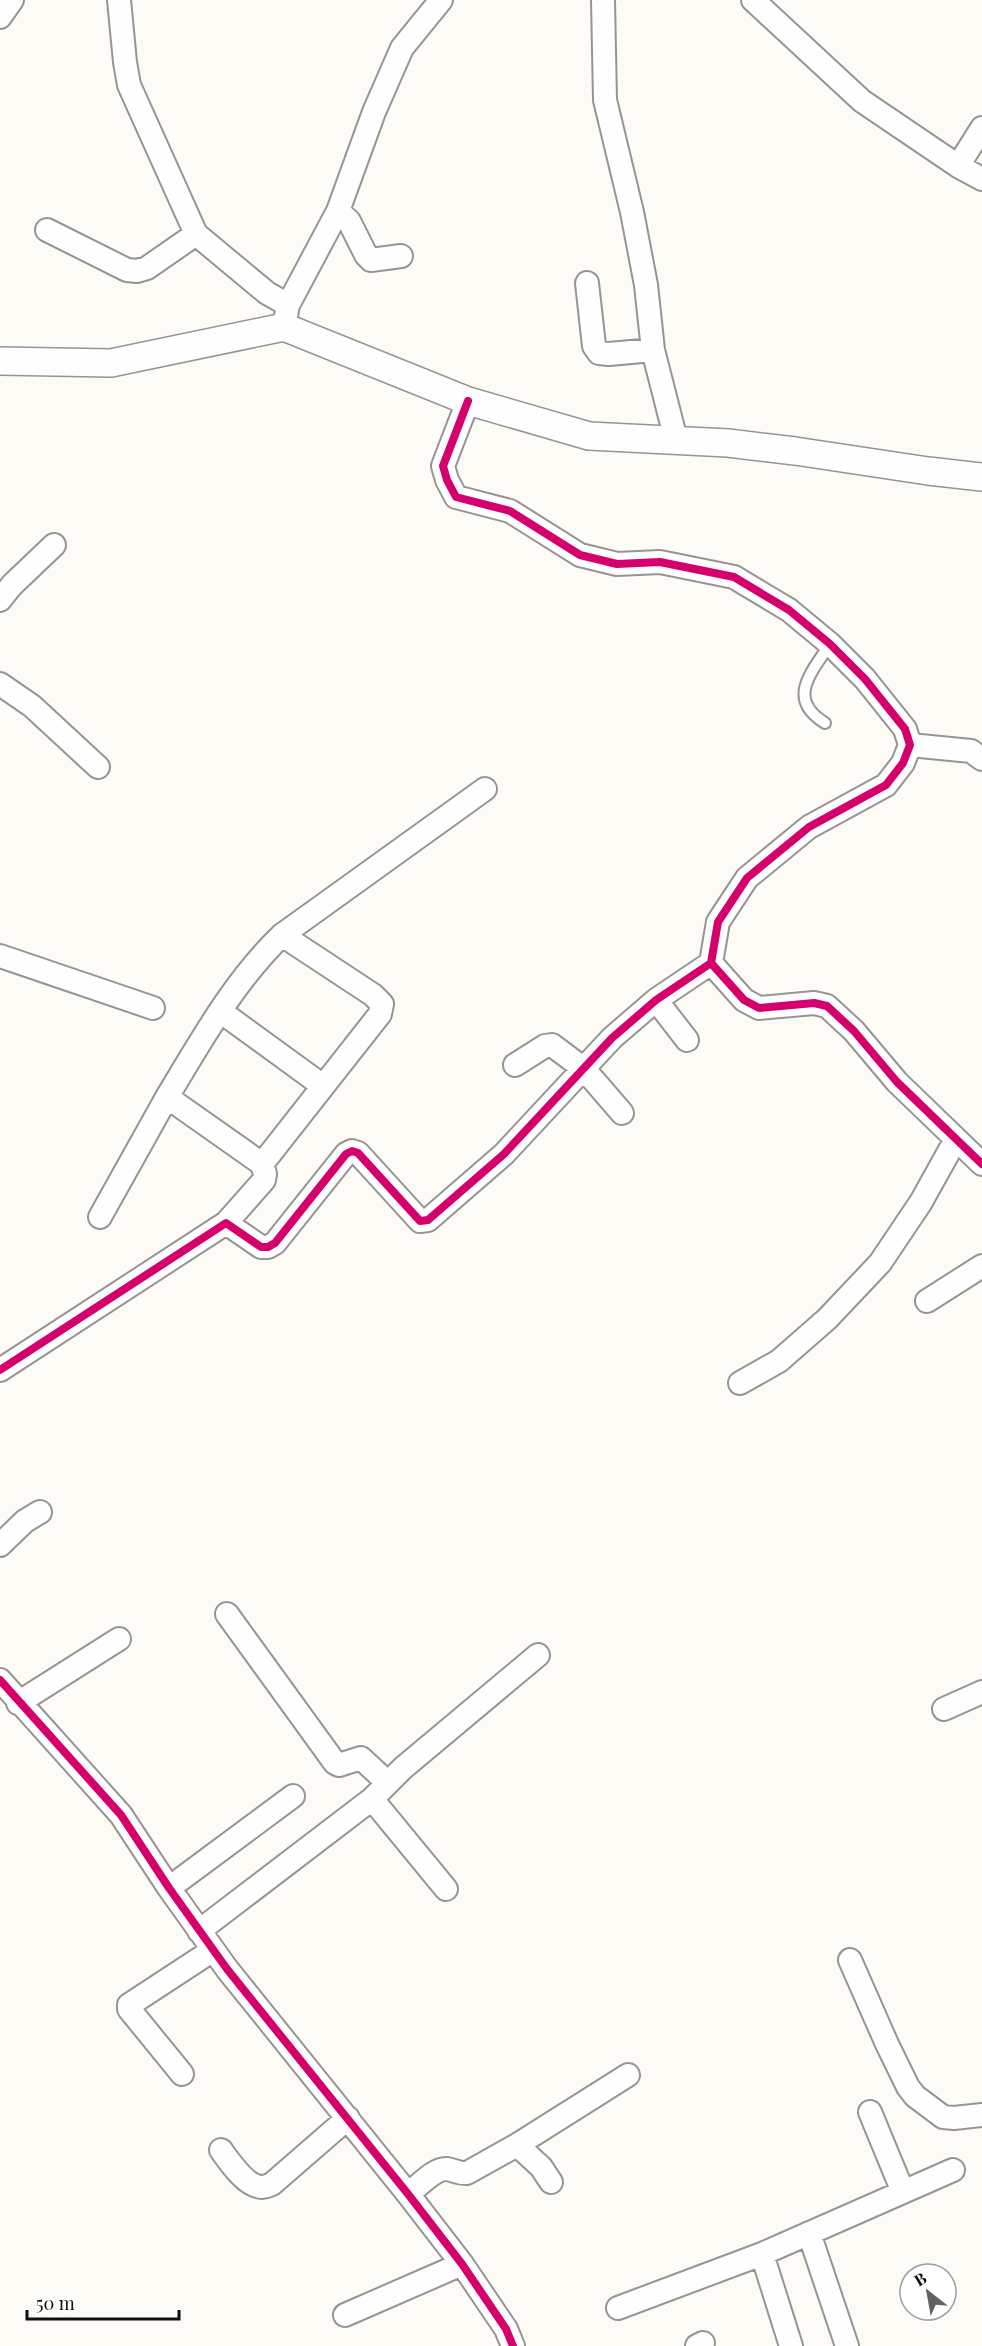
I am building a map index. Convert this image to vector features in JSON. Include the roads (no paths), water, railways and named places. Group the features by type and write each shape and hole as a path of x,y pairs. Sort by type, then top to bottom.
{"street":[{"path":"0,17 12,0"},
{"path":"119,0 129,86 196,234 267,293 286,316 468,401 589,436 784,449 982,477"},
{"path":"0,361 111,363 286,316 338,211 374,112 402,48 441,0"},
{"path":"603,0 605,100 632,212 646,285 653,350 676,440"},
{"path":"753,0 861,101 958,166 982,179"},
{"path":"958,166 982,128"},
{"path":"338,211 349,221 370,260 401,256"},
{"path":"47,230 127,270 137,271 147,268 196,234"},
{"path":"587,283 594,346 599,353 653,350"},
{"path":"226,1223 261,1247 268,1247 274,1243 346,1154 352,1151 358,1153 420,1221 425,1222 504,1154 612,1038 656,1000 711,963 718,922 747,878 809,827 886,785 903,763 910,745 905,729 865,679 830,644 789,610 734,577 660,561 617,564 580,555 510,511 456,497 443,466 468,401"},
{"path":"0,600 12,585 54,545"},
{"path":"0,684 33,706 98,767"},
{"path":"910,745 971,751 982,759"},
{"path":"100,1217 167,1098 220,1011 270,946 282,935 485,789"},
{"path":"262,1164 380,1014 382,1004 373,995 282,935"},
{"path":"0,956 153,1008"},
{"path":"711,963 744,1000 759,1008 814,1003 827,1006 854,1031 897,1082 982,1164"},
{"path":"656,1000 687,1040"},
{"path":"220,1011 323,1086"},
{"path":"515,1065 545,1046 552,1045 584,1069 622,1113"},
{"path":"0,1370 226,1223 264,1180 262,1164 167,1098"},
{"path":"740,1383 779,1361 827,1319 880,1263 921,1202 956,1139"},
{"path":"927,1301 982,1266"},
{"path":"0,1545 26,1521 40,1512"},
{"path":"227,1614 335,1763 339,1766 361,1758 380,1791 446,1889"},
{"path":"18,1703 119,1639"},
{"path":"199,1931 380,1791 538,1655"},
{"path":"0,1680 18,1703 121,1815 213,1950 462,2264 506,2329 513,2346"},
{"path":"944,1709 982,1692"},
{"path":"169,1888 293,1796"},
{"path":"182,2074 129,2009 129,2005 213,1950"},
{"path":"850,1960 887,2044 908,2087 915,2096 943,2117 982,2115"},
{"path":"408,2194 438,2171 445,2169 467,2174 518,2145 628,2075"},
{"path":"870,2112 903,2192"},
{"path":"221,2150 238,2173 252,2184 262,2187 272,2184 348,2118"},
{"path":"518,2145 541,2168 551,2182"},
{"path":"618,2308 762,2254 953,2170"},
{"path":"809,2233 847,2346"},
{"path":"762,2254 791,2346"},
{"path":"345,2315 462,2264"}],"lane":[{"path":"825,723 810,714 803,694 807,681 830,644"}]}
